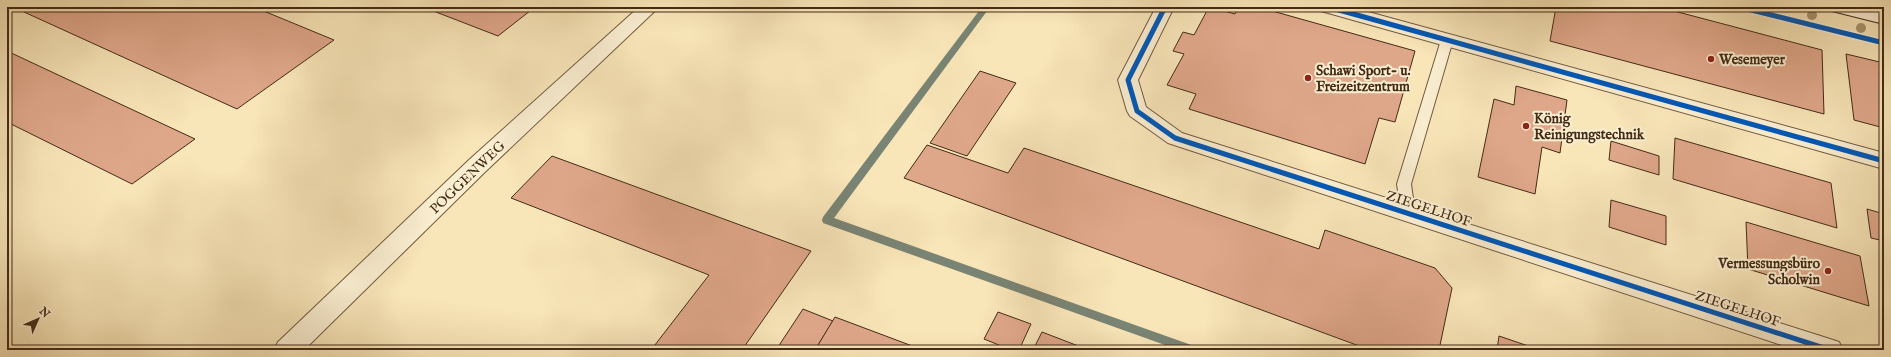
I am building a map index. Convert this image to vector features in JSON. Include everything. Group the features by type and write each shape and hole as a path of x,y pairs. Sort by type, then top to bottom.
{"street":[{"name":"POGGENWEG","path":"287,350 478,165 650,7"},
{"name":"ZIEGELHOF","path":"1165,7 1128,80 1137,111 1175,138 1408,214 1794,344 1830,350"},
{"path":"1328,7 1884,161"},
{"path":"1839,7 1884,18"}],"lane":[{"path":"1408,214 1404,184 1447,40"}],"building":[{"path":"33,7 254,7 334,40 237,109 24,12"},
{"path":"423,7 535,7 498,36"},
{"path":"1209,7 1235,14 1239,7 1258,7 1415,51 1395,122 1379,118 1365,164 1189,109 1196,94 1167,85 1184,54 1173,51 1183,32 1194,35"},
{"path":"1556,7 1659,7 1822,50 1824,114 1550,41"},
{"path":"7,51 195,139 132,184 7,122"},
{"path":"1846,54 1884,63 1884,128 1854,120"},
{"path":"980,71 1016,83 967,156 930,143"},
{"name":"König Reinigungstechnik","path":"1516,86 1567,100 1560,153 1542,147 1535,194 1478,177 1494,99 1514,105"},
{"path":"1675,138 1831,183 1837,228 1673,179"},
{"path":"1611,141 1659,156 1659,175 1609,160"},
{"path":"927,145 1008,173 1024,148 1319,249 1325,230 1435,268 1452,288 1439,350 1370,350 904,178"},
{"path":"552,156 811,251 742,350 651,350 709,275 511,198"},
{"path":"1611,200 1666,216 1666,245 1609,227"},
{"path":"1867,209 1884,214 1884,241 1871,238"},
{"path":"1746,222 1860,256 1869,306 1748,269"},
{"path":"803,309 833,321 815,350 776,350"},
{"path":"998,312 1031,324 1019,350 1011,350 984,339"},
{"path":"835,317 923,350 815,350"},
{"path":"1042,332 1081,347 1080,350 1047,350 1035,346"},
{"path":"1499,336 1540,350 1497,350"}],"waterway":[{"path":"986,7 827,220 1193,350"}],"cycle path":[{"path":"1165,7 1128,80 1137,111 1175,138 1830,350"},
{"path":"1328,7 1884,161"},
{"path":"1739,7 1884,43"}],"place":[{"name":"Wesemeyer","path":"1711,59"},
{"name":"Schawi Sport- u. Freizeitzentrum","path":"1308,78"},
{"name":"König Reinigungstechnik","path":"1526,126"},
{"name":"Vermessungsbüro Scholwin","path":"1828,271"}]}
